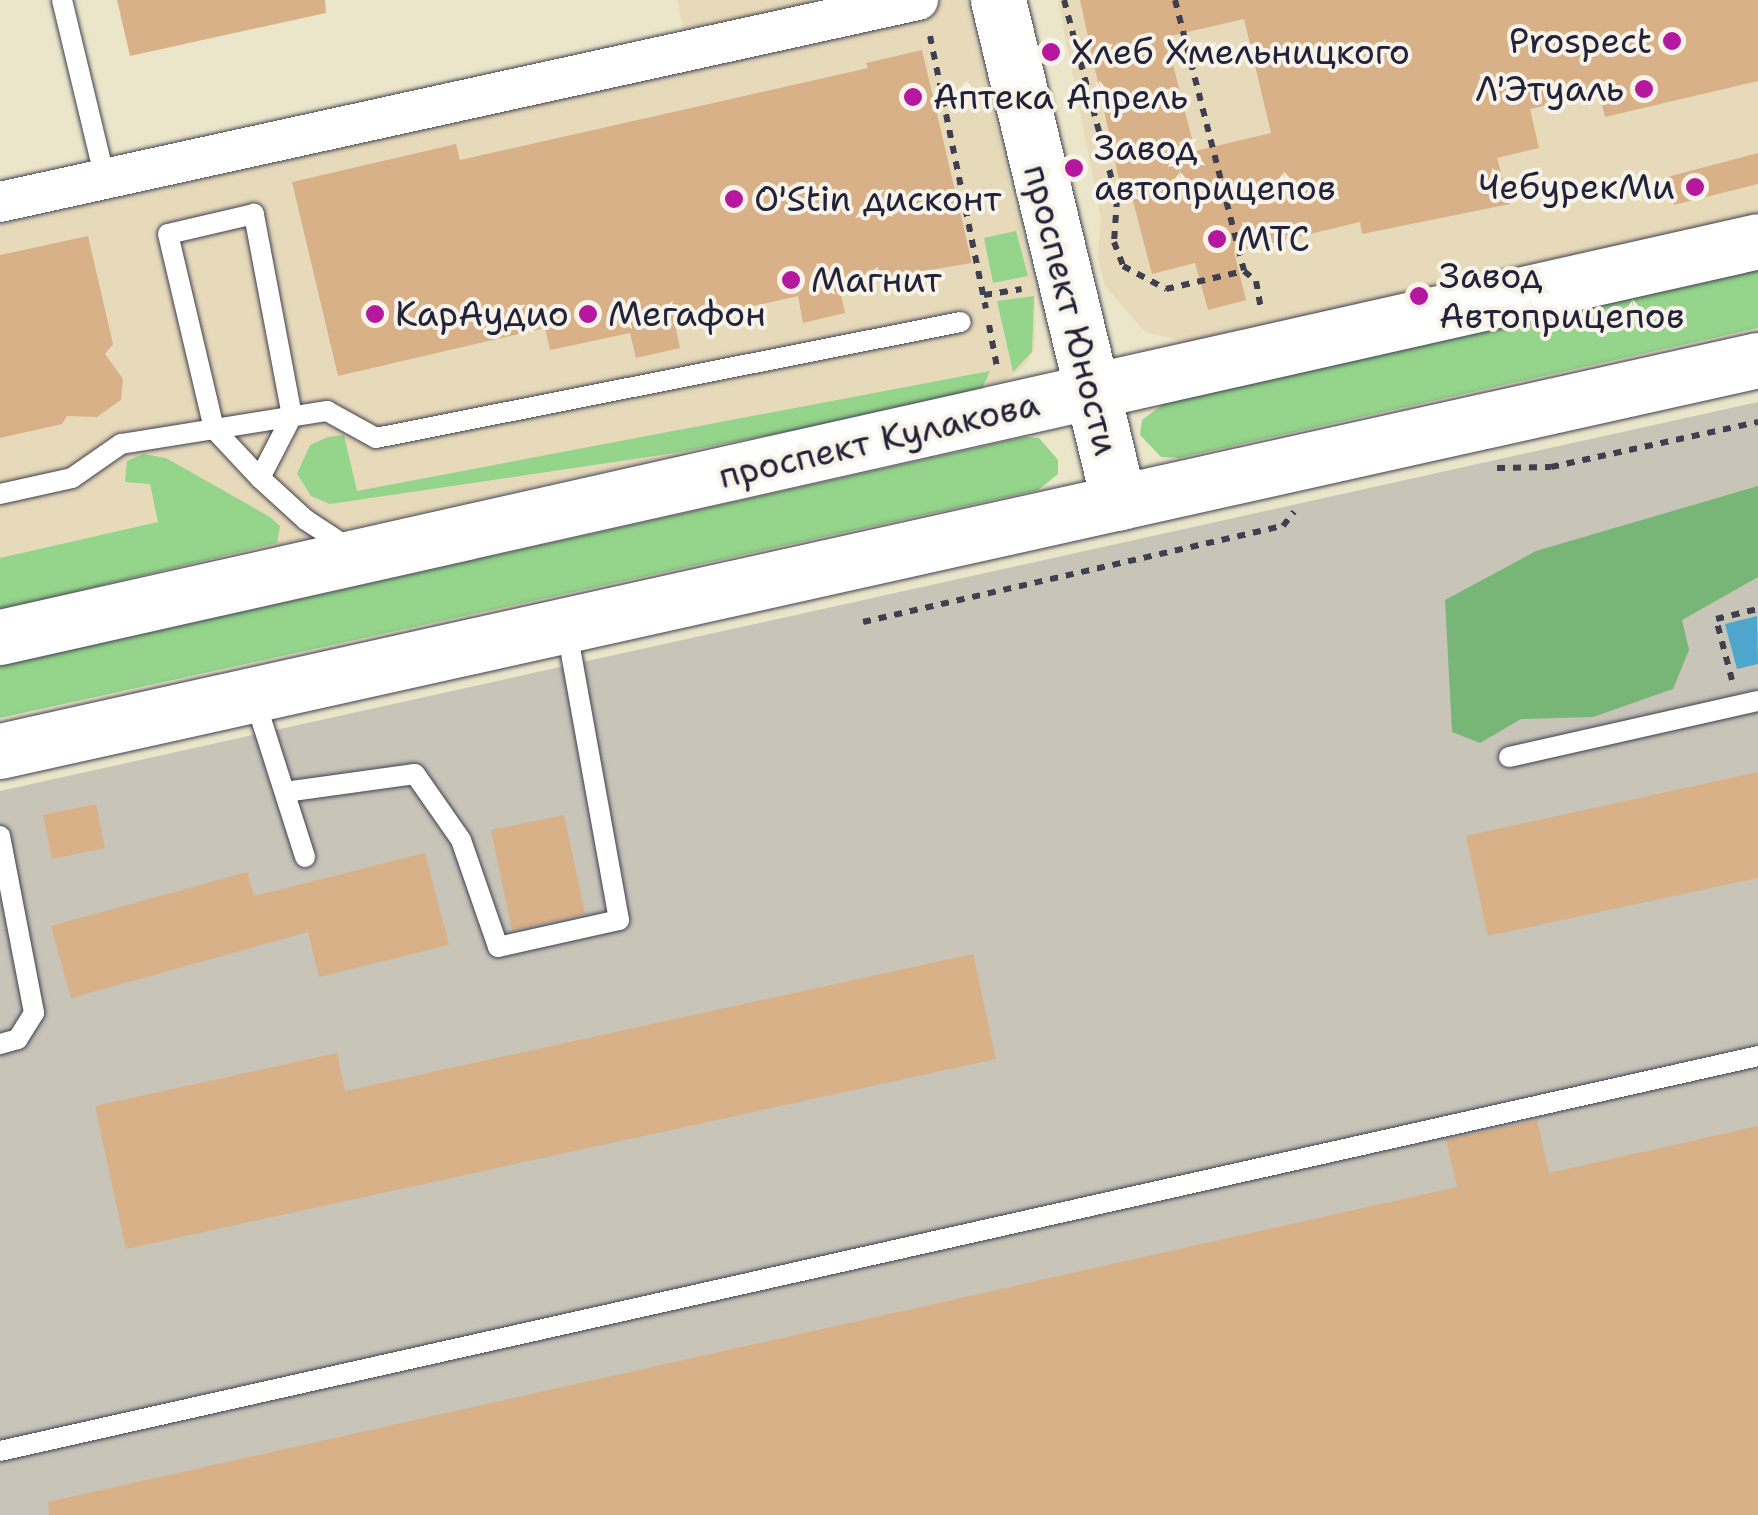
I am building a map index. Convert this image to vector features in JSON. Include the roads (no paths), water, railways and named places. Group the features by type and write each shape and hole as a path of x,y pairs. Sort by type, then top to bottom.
{"main road":[{"name":"проспект Юности","path":"998,0 1119,503"},
{"name":"проспект Кулакова","path":"0,637 1758,241"},
{"path":"0,751 1758,360"}],"street":[{"path":"1,199 922,9"}],"lane":[{"path":"62,0 106,179"},
{"path":"260,478 292,416 254,214 168,234 214,429 260,478 362,556"},
{"path":"0,494 72,478 121,444 327,411 376,438 961,322"},
{"path":"285,792 415,774 461,840 498,947 619,920 566,626"},
{"path":"253,695 305,856"},
{"path":"1510,758 1758,701"},
{"path":"0,836 7,912 34,1013 18,1039 0,1044"},
{"path":"0,1451 1758,1056"}],"water":[{"path":"1757,616 1758,664 1737,669 1725,624"}],"place":[{"name":"Prospect","path":"1672,41"},
{"name":"Хлеб Хмельницкого","path":"1051,52"},
{"name":"Л'Этуаль","path":"1644,89"},
{"name":"Аптека Апрель","path":"913,97"},
{"name":"Завод автоприцепов","path":"1074,168"},
{"name":"ЧебурекМи","path":"1695,187"},
{"name":"O'Stin дисконт","path":"734,199"},
{"name":"МТС","path":"1217,239"},
{"name":"Магнит","path":"791,280"},
{"name":"Завод Автоприцепов","path":"1419,296"},
{"name":"КарАудио","path":"375,314"},
{"name":"Мегафон","path":"588,314"}]}
